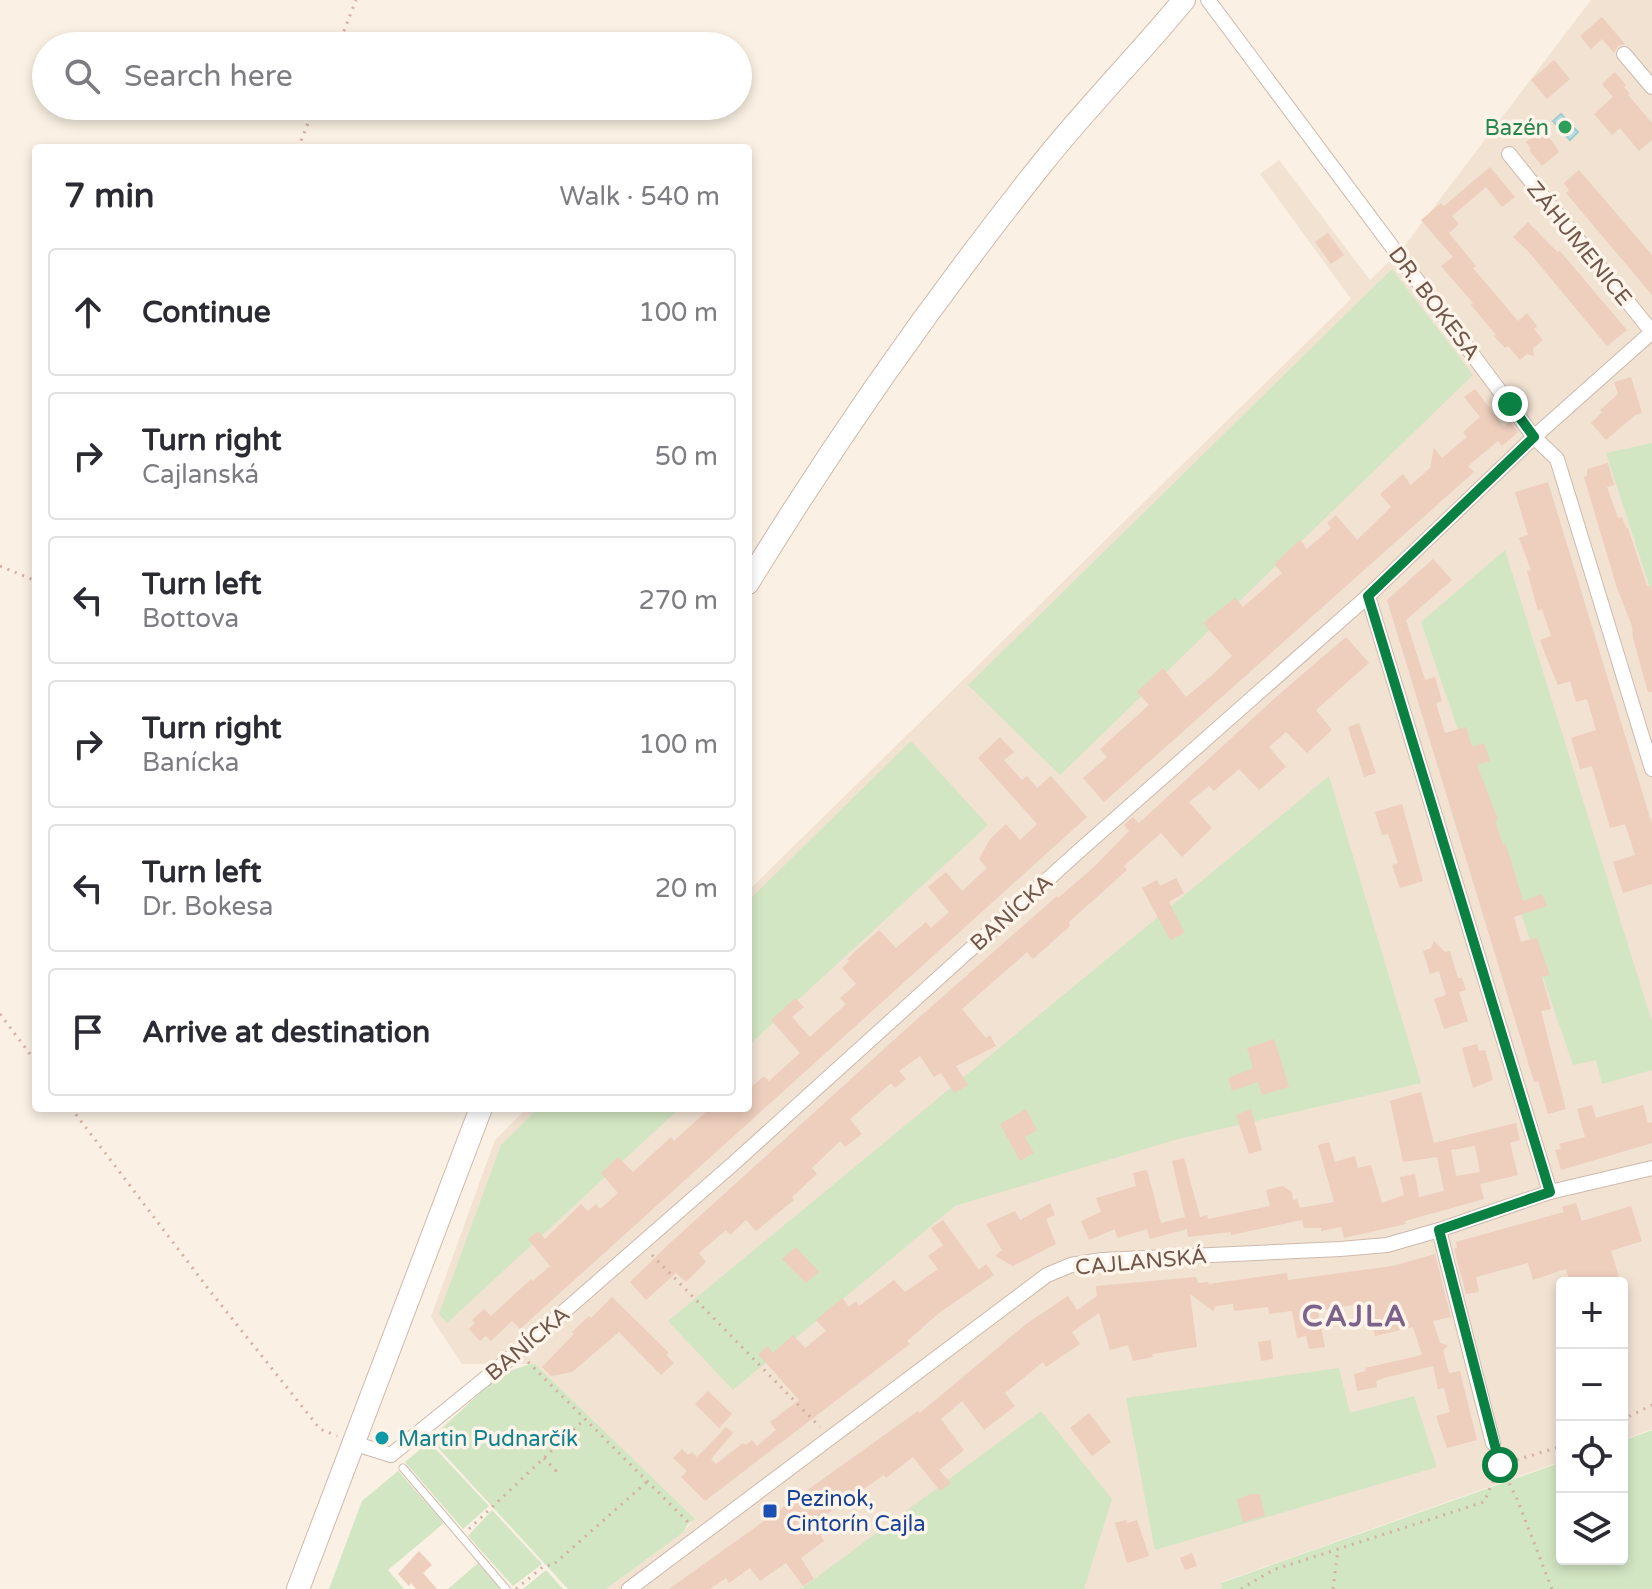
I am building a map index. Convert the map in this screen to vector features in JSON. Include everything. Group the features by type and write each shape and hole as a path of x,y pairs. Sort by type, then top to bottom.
{"main road":[{"path":"752,577 827,457 957,272 1043,162 1184,0"},
{"path":"298,1589 479,1112"}],"street":[{"name":"DR. BOKESA","path":"1208,0 1534,437 1557,459 1652,769"},
{"path":"1624,54 1652,87"},
{"name":"ZÁHUMENICE","path":"1509,154 1652,332"},
{"name":"BANÍCKA","path":"353,1443 391,1455 513,1356 722,1174 1079,851 1368,596 1534,437 1652,332"},
{"path":"1368,596 1550,1192"},
{"name":"CAJLANSKÁ","path":"629,1589 1047,1275 1071,1265 1102,1260 1387,1245 1550,1192 1652,1168"},
{"path":"1439,1230 1493,1443"}],"lane":[{"path":"403,1468 506,1589"}],"path":[{"path":"343,32 356,0"},
{"path":"300,144 309,120"},
{"path":"0,566 32,579"},
{"path":"0,1014 32,1057"},
{"path":"74,1112 320,1429 353,1443"},
{"path":"650,1252 826,1432"},
{"path":"535,1355 528,1362 694,1530"},
{"path":"1628,1417 1652,1405"},
{"path":"461,1536 585,1419"},
{"path":"1493,1443 1552,1589"},
{"path":"1241,1589 1273,1570 1484,1502 1500,1465 1556,1448"},
{"path":"544,1458 556,1471 552,1474"},
{"path":"516,1589 544,1566 553,1565 648,1481"},
{"path":"1333,1589 1338,1549"}],"shaded area":[{"path":"1591,0 1652,0 1652,1429 1628,1438 1628,1277 1556,1277 1556,1463 1222,1582 1222,1589 606,1589 684,1532 694,1519 535,1364 462,1364 431,1317 495,1140 523,1112 752,1112 752,887 1351,299 1260,174 1279,160 1370,280 1402,249"}],"green space":[{"path":"1392,269 1473,375 1060,775 968,685"},
{"path":"1652,443 1652,594 1606,453"},
{"path":"1505,550 1652,1022 1652,1070 1602,1084 1596,1060 1573,1065 1421,622"},
{"path":"911,741 988,825 752,1042 752,897"},
{"path":"1329,776 1421,1083 1178,1139 955,1206 733,1390 668,1321"},
{"path":"534,1112 676,1112 447,1323 439,1314 501,1145"},
{"path":"535,1364 695,1519 684,1532 606,1589 568,1589 430,1439 501,1374"},
{"path":"1339,1368 1350,1413 1414,1396 1437,1467 1155,1550 1126,1398"},
{"path":"1041,1411 1112,1499 1084,1589 801,1589"},
{"path":"1652,1430 1652,1589 1222,1589 1221,1583 1556,1464 1556,1565 1628,1565 1628,1439"},
{"path":"429,1442 489,1506 463,1529 405,1462"},
{"path":"398,1471 444,1523 388,1570 404,1589 329,1589 362,1501"},
{"path":"492,1510 542,1564 513,1586 468,1536"},
{"path":"478,1563 500,1589 448,1589"},
{"path":"546,1570 563,1589 523,1589"}],"water":[{"name":"Bazén","path":"1561,114 1578,132 1570,140 1553,121"}],"building":[{"path":"1602,17 1625,44 1618,46 1614,53 1602,39 1591,49 1580,36"},
{"path":"1554,60 1570,79 1547,99 1531,80"},
{"path":"1615,72 1626,85 1628,95 1652,123 1652,140 1639,151 1620,128 1612,135 1594,114 1613,97 1602,84"},
{"path":"1538,132 1552,141 1559,152 1542,166 1526,142"},
{"path":"1490,167 1515,197 1502,207 1486,187 1452,216 1459,224 1449,233 1476,266 1473,268 1518,321 1527,313 1537,326 1534,329 1543,340 1533,348 1534,356 1527,354 1520,360 1494,336 1471,305 1473,303 1441,266 1453,257 1421,220 1441,203 1444,206"},
{"path":"1579,170 1652,255 1652,295 1566,193 1569,190 1564,183"},
{"path":"1528,222 1560,251 1627,330 1607,346 1513,237"},
{"path":"1328,233 1344,255 1331,264 1315,242"},
{"path":"1631,377 1642,413 1635,415 1606,440 1591,423 1618,394 1614,382"},
{"path":"1475,389 1504,427 1510,422 1518,432 1502,446 1498,441 1468,466 1474,472 1104,802 1083,778 1107,757 1100,749 1149,705 1137,692 1163,668 1186,697 1210,677 1232,656 1203,623 1235,598 1243,607 1282,573 1274,564 1300,540 1307,549 1331,528 1327,523 1336,515 1357,540 1391,507 1380,494 1403,474 1411,485 1430,468 1434,448 1442,458 1467,437 1463,432 1480,417 1464,397"},
{"path":"1608,463 1614,485 1607,487 1618,518 1622,517 1628,528 1652,593 1652,692 1648,692 1632,626 1617,588 1584,477 1587,476 1587,469"},
{"path":"1548,482 1652,824 1652,884 1623,893 1613,862 1635,855 1625,824 1610,828 1592,766 1580,769 1571,738 1596,730 1587,699 1576,702 1570,681 1558,685 1547,659 1540,640 1551,636 1542,609 1538,611 1527,571 1531,570 1519,538 1528,535 1515,492"},
{"path":"1433,559 1452,580 1406,620 1425,680 1435,677 1442,701 1436,703 1445,733 1466,727 1472,747 1484,743 1490,761 1477,765 1498,819 1495,820 1503,845 1506,844 1523,901 1542,894 1547,906 1514,917 1521,942 1537,938 1550,975 1542,977 1551,1009 1541,1011 1566,1109 1548,1114 1538,1081 1534,1082 1387,600"},
{"path":"1346,637 1369,663 1316,710 1332,730 1307,753 1286,732 1269,747 1286,767 1259,790 1239,769 1214,791 1209,786 1189,802 1212,828 1182,857 1161,833 1124,866 1127,870 1033,959 1027,952 962,1009 986,1038 990,1035 996,1046 956,1066 968,1085 954,1093 941,1073 934,1077 920,1056 899,1071 906,1079 895,1088 891,1083 850,1119 862,1134 845,1147 840,1141 812,1168 817,1174 792,1197 794,1200 756,1231 746,1220 730,1235 726,1230 699,1253 706,1262 686,1282 676,1273 646,1300 630,1282 669,1244 906,1029 1094,867 1129,831 1124,825 1133,817 1139,823"},
{"path":"1359,723 1376,773 1364,777 1348,727"},
{"path":"1000,737 1014,752 1004,760 1022,780 1027,776 1037,788 1051,776 1087,817 520,1329 512,1321 491,1341 486,1336 480,1341 469,1329 475,1323 472,1320 484,1309 491,1316 550,1266 528,1239 538,1231 545,1239 581,1204 588,1211 596,1204 600,1209 618,1193 601,1173 618,1157 633,1172 671,1137 674,1141 706,1112 752,1112 752,1086 764,1076 769,1081 800,1053 771,1020 795,998 804,1007 792,1017 810,1037 846,1004 840,998 856,984 842,968 849,961 847,959 879,930 896,948 926,922 931,928 949,912 928,887 946,872 962,891 987,868 979,859 990,839 1006,824 1020,840 1037,824 978,758"},
{"path":"1402,804 1423,881 1400,888 1392,865 1398,863 1388,834 1382,835 1375,812"},
{"path":"1176,878 1184,893 1169,902 1185,933 1170,940 1142,888 1157,880 1160,886"},
{"path":"1434,941 1445,952 1450,951 1458,978 1462,978 1466,990 1459,992 1468,1021 1444,1029 1434,999 1446,995 1439,971 1430,974 1423,951 1431,948"},
{"path":"1274,1039 1289,1087 1262,1095 1258,1082 1232,1091 1228,1078 1253,1068 1247,1048"},
{"path":"1477,1044 1479,1051 1485,1050 1493,1080 1473,1088 1462,1048"},
{"path":"1421,1092 1434,1143 1516,1123 1520,1140 1510,1143 1518,1175 1480,1184 1484,1199 1405,1221 1406,1224 1344,1238 1341,1227 1321,1231 1321,1228 1304,1228 1302,1220 1231,1235 1231,1232 1188,1237 1187,1229 1150,1239 1147,1229 1117,1238 1115,1229 1089,1240 1081,1221 1101,1212 1096,1198 1136,1186 1133,1173 1147,1170 1161,1223 1185,1217 1172,1161 1184,1158 1200,1217 1207,1215 1208,1219 1270,1206 1266,1190 1283,1186 1292,1192 1293,1200 1297,1199 1300,1208 1334,1202 1318,1145 1329,1142 1335,1162 1355,1156 1358,1168 1371,1165 1382,1203 1404,1195 1400,1177 1415,1174 1419,1197 1444,1191 1437,1157 1403,1162 1390,1101","holes":["1475,1146 1480,1172 1456,1176 1451,1150"]},
{"path":"1592,1105 1596,1118 1643,1105 1648,1123 1652,1122 1652,1143 1561,1170 1555,1150 1561,1149 1559,1144 1585,1137 1577,1109"},
{"path":"1026,1109 1037,1130 1025,1137 1034,1153 1020,1161 1000,1124"},
{"path":"1251,1109 1262,1150 1249,1154 1236,1115"},
{"path":"1050,1203 1055,1215 1046,1219 1056,1244 1013,1266 995,1256 1002,1250 986,1224 1015,1211 1020,1220"},
{"path":"1576,1203 1582,1221 1631,1206 1642,1241 1611,1251 1619,1276 1568,1277 1566,1269 1533,1280 1528,1263 1476,1277 1479,1292 1466,1294 1454,1249 1457,1248 1456,1242 1564,1212 1562,1207"},
{"path":"943,1220 979,1270 986,1264 994,1275 939,1313 907,1341 910,1344 705,1501 681,1477 687,1471 673,1458 682,1449 688,1455 692,1452 697,1457 726,1427 733,1433 711,1459 716,1464 743,1443 746,1445 752,1440 757,1446 776,1430 770,1422 799,1400 758,1354 768,1346 773,1353 793,1335 805,1348 826,1331 816,1320 842,1298 849,1307 856,1301 859,1306 894,1280 905,1292 938,1269 928,1256 943,1245 931,1228"},
{"path":"796,1247 819,1272 806,1283 782,1259"},
{"path":"1435,1254 1451,1317 1433,1321 1440,1343 1448,1345 1443,1351 1449,1373 1460,1371 1477,1440 1447,1448 1436,1416 1450,1412 1444,1388 1438,1389 1433,1366 1384,1378 1376,1381 1377,1387 1357,1391 1354,1374 1366,1371 1365,1368 1422,1355 1413,1327 1375,1336 1369,1302 1318,1311 1325,1347 1309,1349 1306,1336 1297,1338 1292,1311 1269,1314 1268,1307 1234,1311 1233,1304 1216,1306 1213,1311 1190,1294 1197,1347 1152,1354 1153,1357 1133,1361 1128,1345 1110,1350 1099,1313 1072,1332 1080,1344 1046,1367 1043,1362 1005,1393 1015,1406 984,1430 962,1401 941,1419 964,1450 939,1470 951,1483 940,1491 913,1457 886,1478 884,1475 814,1523 824,1541 801,1558 814,1579 803,1586 786,1563 760,1581 750,1568 729,1583 726,1578 710,1589 669,1589 918,1411 920,1413 1026,1324 1068,1296 1077,1310 1097,1296 1096,1286 1196,1277 1198,1283 1209,1284 1287,1273 1288,1280 1393,1266"},
{"path":"612,1297 669,1353 666,1355 674,1363 661,1375 619,1332 572,1372 551,1376 542,1367 574,1334 572,1332"},
{"path":"1271,1340 1273,1359 1261,1361 1258,1342"},
{"path":"708,1391 732,1414 719,1428 695,1404"},
{"path":"1089,1413 1111,1442 1092,1456 1070,1428"},
{"path":"1250,1494 1260,1494 1265,1516 1243,1522 1237,1500"},
{"path":"1126,1520 1127,1523 1137,1520 1149,1556 1127,1563 1115,1523"},
{"path":"419,1551 432,1565 423,1573 437,1589 416,1589 398,1574"},
{"path":"1192,1553 1197,1566 1185,1570 1180,1558"}],"place":[{"name":"Bazén","path":"1565,127"},
{"name":"Martin Pudnarčík","path":"382,1438"},
{"name":"Pezinok, Cintorín Cajla","path":"770,1511"}],"district":[{"name":"CAJLA","path":"1355,1316"}],"route":[{"path":"1500,1465 1439,1230 1550,1192 1368,596 1534,437 1510,404"}]}
